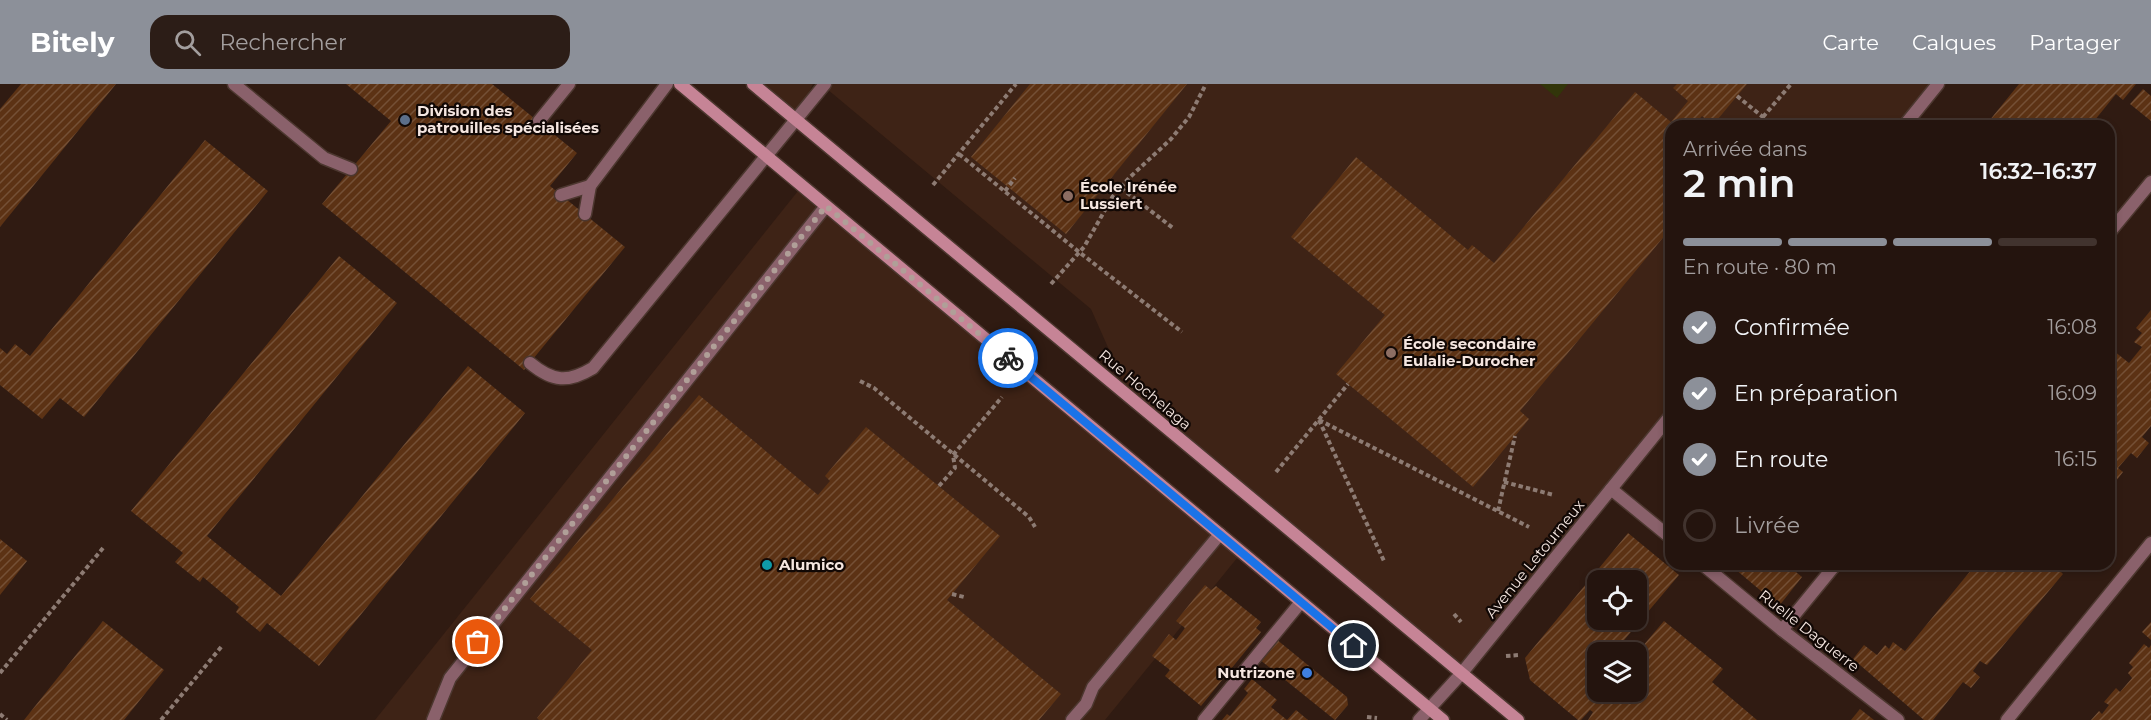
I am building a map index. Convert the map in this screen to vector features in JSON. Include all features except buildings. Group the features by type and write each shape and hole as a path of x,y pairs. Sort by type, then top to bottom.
{"main road":[{"path":"680,84 1443,720"},
{"name":"Rue Hochelaga","path":"753,84 1518,720"}],"street":[{"path":"234,84 324,158 351,169"},
{"path":"539,121 568,84"},
{"path":"585,214 590,186 667,84"},
{"path":"530,363 547,375 559,379 577,377 593,368 825,84"},
{"path":"1909,120 1938,84"},
{"path":"2115,225 2151,182"},
{"path":"561,195 590,186"},
{"path":"433,720 450,678 826,206"},
{"name":"Avenue Letourneux","path":"1419,720 1461,674 1665,422"},
{"path":"1611,489 1665,533"},
{"path":"1077,718 1093,687 1220,534"},
{"path":"2007,720 2151,543"},
{"name":"Ruelle Daguerre","path":"1709,570 1898,720"},
{"path":"1782,630 1831,570"},
{"path":"1204,720 1301,602"}],"path":[{"path":"933,186 1016,84"},
{"path":"1051,284 1079,252 1121,188 1170,139 1188,117 1206,84"},
{"path":"1763,117 1791,84"},
{"path":"1737,96 1767,120"},
{"path":"959,154 1182,332"},
{"path":"1005,191 1015,178"},
{"path":"1121,188 1173,228"},
{"path":"861,381 874,388 1029,517 1035,526"},
{"path":"1276,472 1348,384"},
{"path":"939,486 955,468 953,455 1002,397"},
{"path":"1319,420 1529,527"},
{"path":"1319,420 1384,561"},
{"path":"1498,511 1515,436"},
{"path":"1504,482 1554,495"},
{"path":"0,674 102,548"},
{"path":"952,594 964,597"},
{"path":"1454,614 1461,622"},
{"path":"161,720 222,646"},
{"path":"1506,656 1519,655"},
{"path":"0,714 7,720"},
{"path":"1366,717 1377,718"}],"shaded area":[{"path":"754,84 813,84 796,119"},
{"name":"École secondaire Eulalie-Durocher","path":"821,84 1938,84 1909,120 1665,120 1665,422 1461,674 1130,397 1091,309"},
{"path":"802,186 1242,552 1105,720 375,720"}],"green space":[{"path":"1540,84 1568,84 1557,98"}],"way so far":[{"path":"478,642 826,206 1008,358"}],"place":[{"name":"Division des patrouilles spécialisées","path":"405,120"},
{"name":"École Irénée Lussiert","path":"1068,196"},
{"name":"École secondaire Eulalie-Durocher","path":"1391,353"},
{"name":"Alumico","path":"767,565"},
{"name":"Nutrizone","path":"1307,673"}],"route":[{"path":"1008,358 1354,646"}]}
